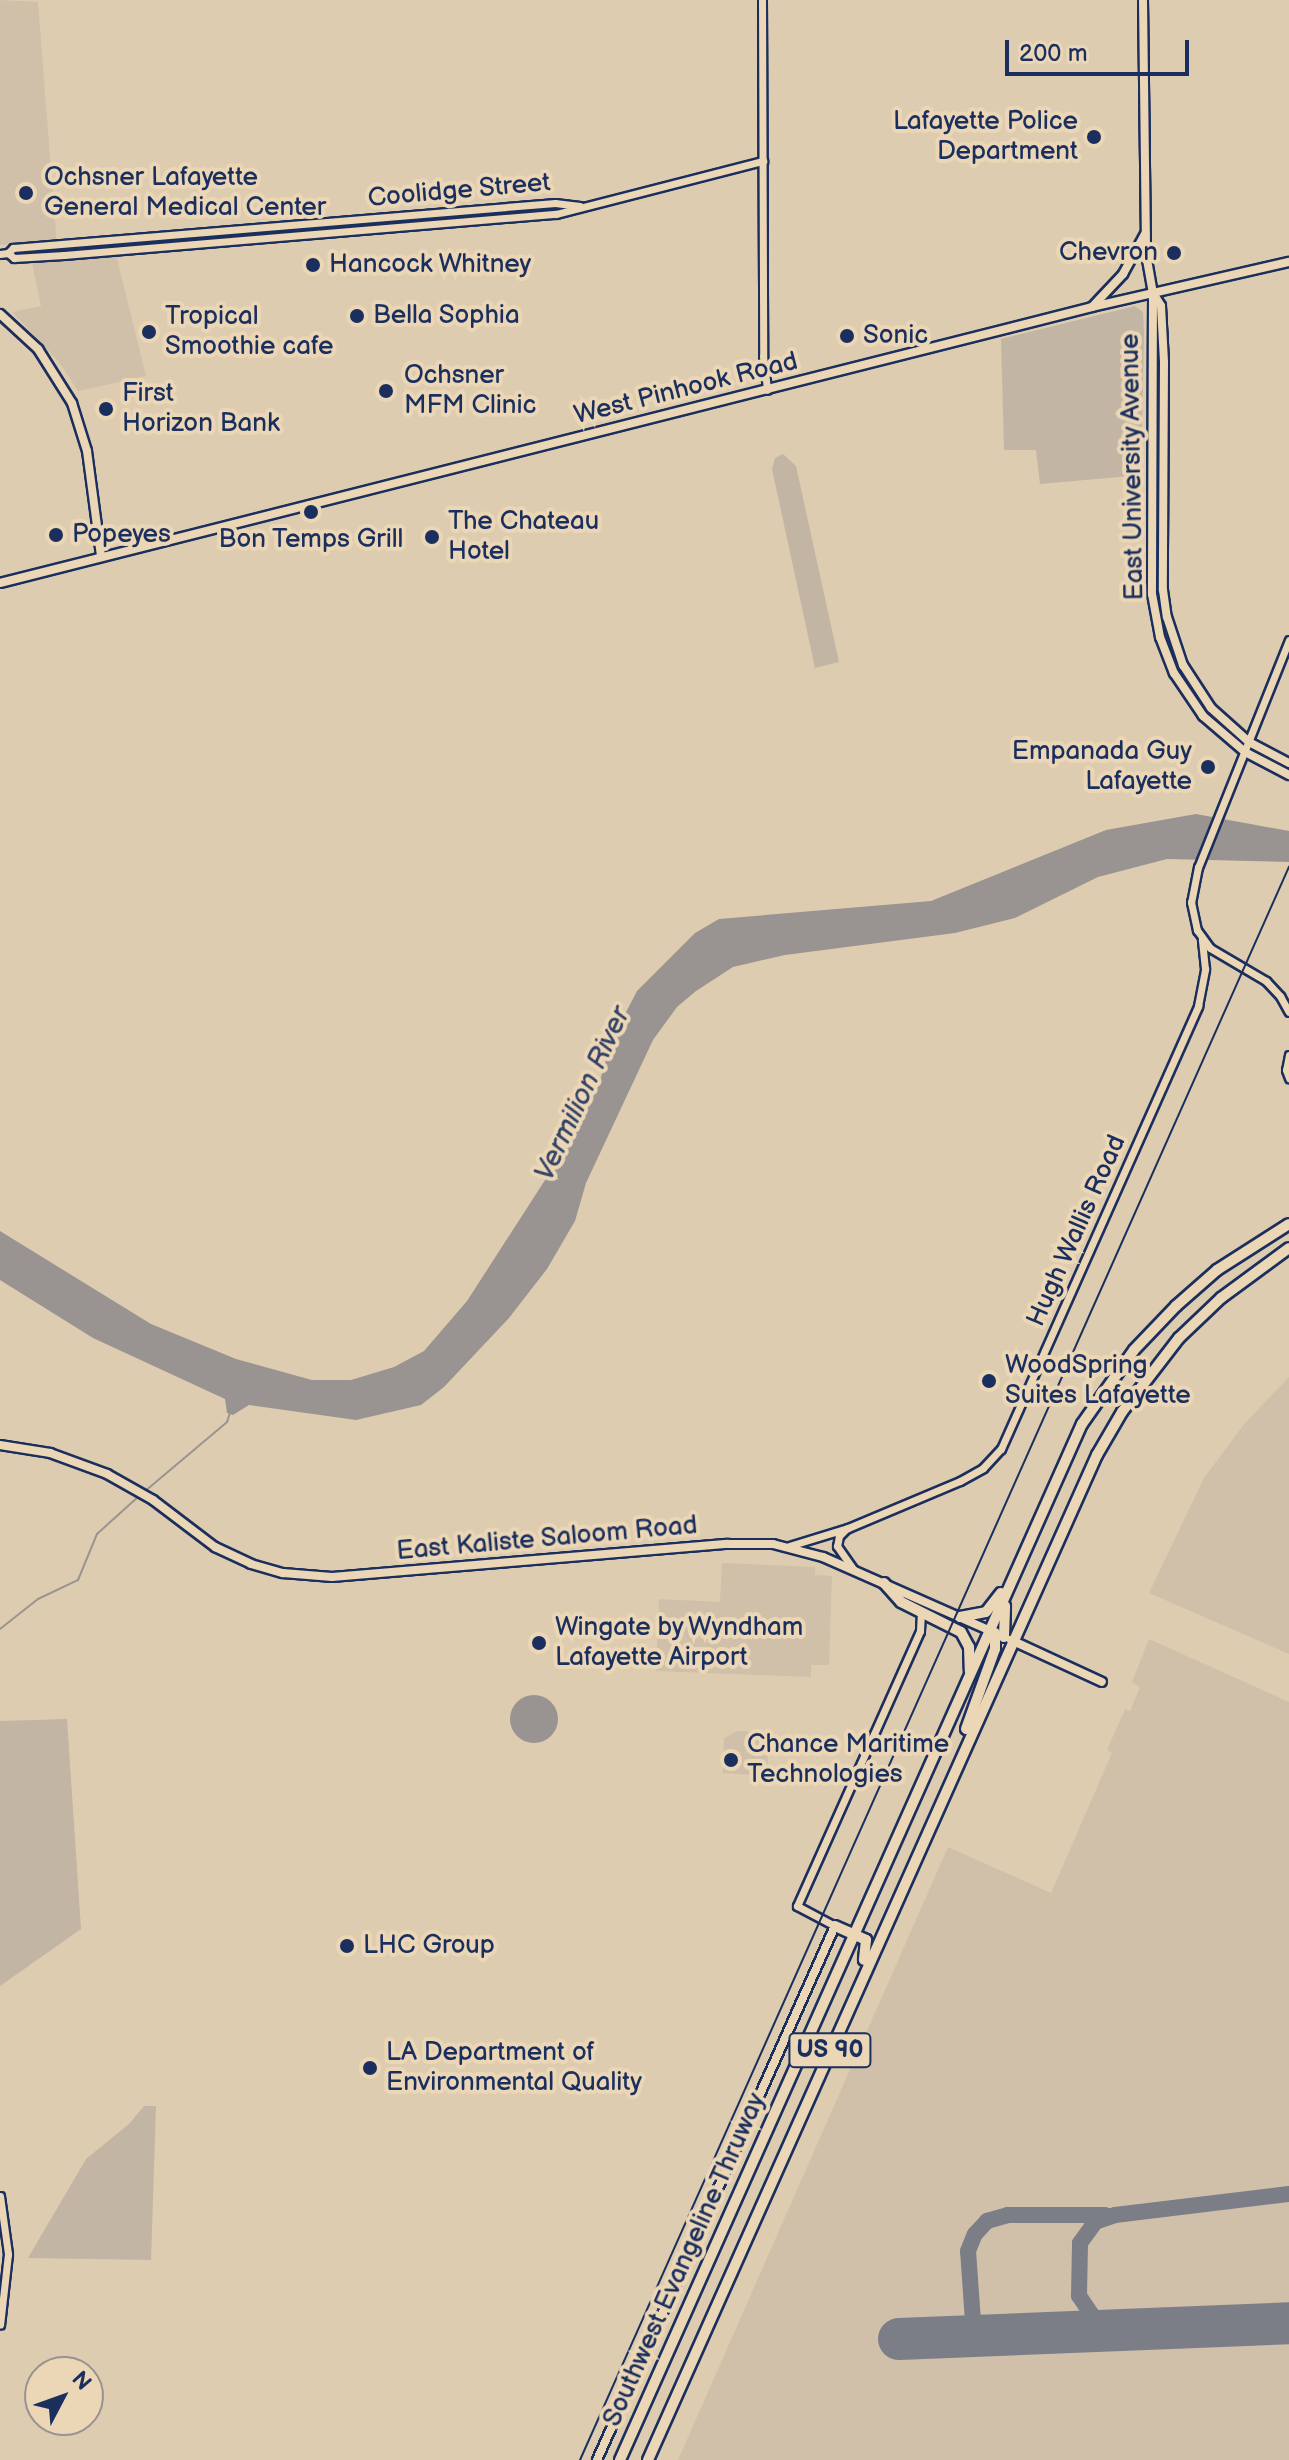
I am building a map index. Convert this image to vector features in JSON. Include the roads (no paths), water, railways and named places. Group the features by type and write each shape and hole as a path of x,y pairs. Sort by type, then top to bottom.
{"highway":[{"name":"Southwest Evangeline Thruway","path":"620,2460 970,1676 1001,1635 1008,1588 1082,1424 1134,1350 1217,1270 1289,1224"},
{"name":"US 90","path":"648,2460 954,1770 1001,1635 1122,1412 1160,1361 1211,1307 1289,1248"},
{"path":"960,1617 986,1612 997,1601 1022,1556"},
{"path":"884,1583 901,1602 961,1632 966,1639 970,1676"},
{"path":"954,1770 1001,1635"},
{"path":"835,1926 855,1933 868,1943 864,1974"},
{"path":"835,1926 843,1935 843,1958"}],"main road":[{"name":"East University Avenue","path":"1143,0 1145,233 1153,293 1150,308 1152,594 1156,619 1167,656 1182,688 1216,729 1245,752 1289,775"},
{"path":"1092,307 1117,283 1145,233"},
{"name":"West Pinhook Road","path":"0,583 1092,307 1289,262"},
{"name":"East University Avenue","path":"1153,293 1161,306 1163,590 1176,650 1194,685 1218,716 1249,742 1289,763"},
{"path":"0,314 38,349 72,403 87,451 101,556"},
{"path":"1153,432 1164,432"},
{"path":"1156,619 1167,617"},
{"name":"East Kaliste Saloom Road","path":"0,1445 68,1459 129,1485 233,1556 273,1571 299,1576 332,1577 728,1544 789,1546 884,1583 1102,1682"},
{"path":"597,2460 835,1926"}],"street":[{"path":"762,0 763,356 767,390"},
{"name":"Coolidge Street","path":"4,254 13,248 539,204 580,206 763,161"},
{"name":"Hugh Wallis Road","path":"789,1546 848,1528 971,1476 1001,1449 1198,1006 1205,971 1202,939 1191,902 1198,867 1289,640"},
{"path":"1202,939 1224,959 1266,981 1289,1012"},
{"path":"1205,971 1213,962 1224,959"},
{"path":"1289,1055 1286,1067 1289,1078"},
{"path":"848,1528 839,1536 837,1546 854,1570"},
{"path":"835,1926 797,1906 920,1631 921,1613"},
{"path":"920,1631 935,1619"},
{"path":"0,2196 8,2254 0,2325"}],"waterway":[{"path":"144,1492 227,1422 230,1413"},
{"path":"0,1629 38,1599 78,1580 97,1534 139,1496"}],"railway":[{"path":"580,2460 1289,867"}],"place":[{"name":"Lafayette Police Department","path":"1094,137"},
{"name":"Ochsner Lafayette General Medical Center","path":"26,193"},
{"name":"Chevron","path":"1174,253"},
{"name":"Hancock Whitney","path":"313,265"},
{"name":"Bella Sophia","path":"357,316"},
{"name":"Tropical Smoothie cafe","path":"149,332"},
{"name":"Sonic","path":"847,336"},
{"name":"Ochsner MFM Clinic","path":"386,391"},
{"name":"First Horizon Bank","path":"106,409"},
{"name":"Bon Temps Grill","path":"311,512"},
{"name":"Popeyes","path":"56,535"},
{"name":"The Chateau Hotel","path":"432,537"},
{"name":"Empanada Guy Lafayette","path":"1208,767"},
{"name":"WoodSpring Suites Lafayette","path":"989,1381"},
{"name":"Wingate by Wyndham Lafayette Airport","path":"539,1643"},
{"name":"Chance Maritime Technologies","path":"731,1760"},
{"name":"LHC Group","path":"347,1946"},
{"name":"LA Department of Environmental Quality","path":"370,2068"}],"water label":[{"name":"Vermilion River","path":"583,1094"}]}
